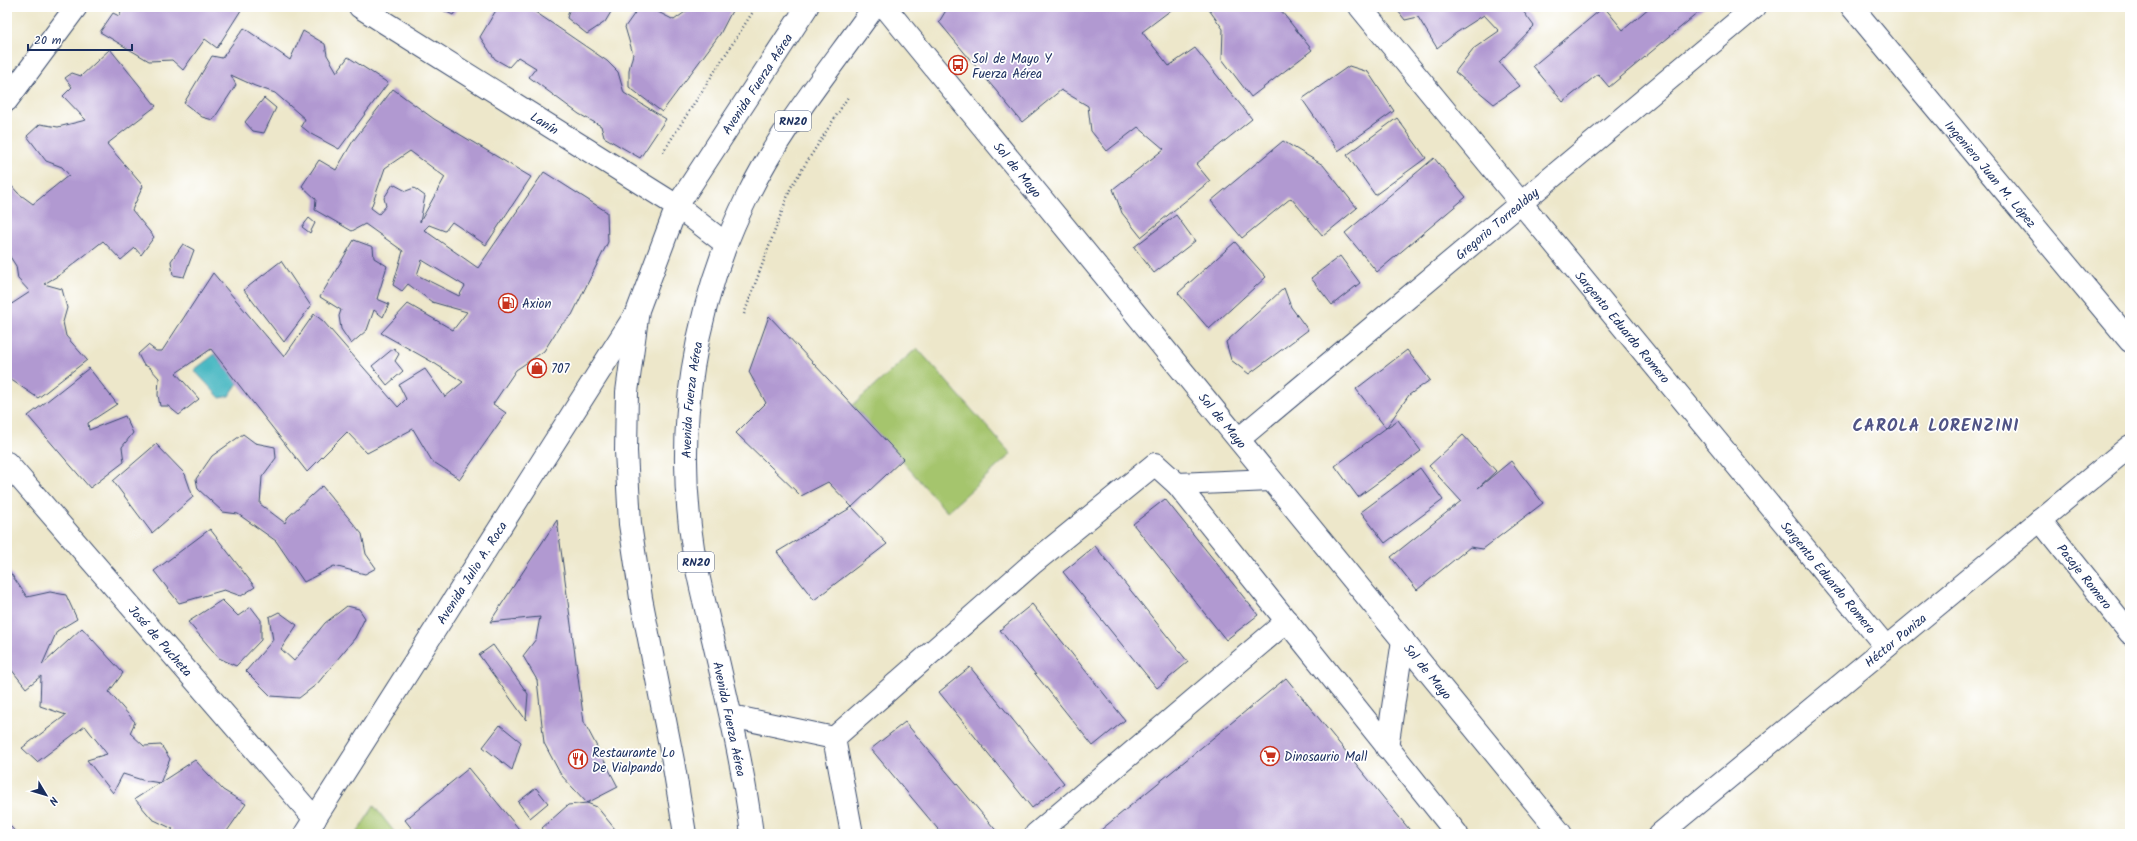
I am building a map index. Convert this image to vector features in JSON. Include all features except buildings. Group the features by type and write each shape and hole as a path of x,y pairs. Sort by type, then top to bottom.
{"street":[{"path":"7,100 76,7"},
{"name":"Lanín","path":"360,7 677,206 726,244"},
{"name":"Avenida Fuerza Aérea","path":"685,834 673,761 641,598 630,524 626,451 627,392 638,310 677,206 807,7"},
{"name":"Avenida Fuerza Aérea","path":"752,834 730,716 693,548 686,492 687,406 697,348 708,299 726,244 748,194 785,132 874,7"},
{"name":"Sol de Mayo","path":"885,7 1561,834"},
{"name":"Sargento Eduardo Romero","path":"1360,7 1886,647"},
{"name":"Gregorio Torrealday","path":"1239,439 1755,7"},
{"name":"Ingeniero Juan M. López","path":"1852,7 2130,341"},
{"name":"Avenida Julio A. Roca","path":"310,826 638,310"},
{"name":"Héctor Paniza","path":"1660,834 2130,446"},
{"name":"José de Pucheta","path":"7,463 310,826"},
{"path":"834,738 1032,564 1155,464 1177,484 1457,834"},
{"path":"1177,484 1271,480"},
{"name":"Pasaje Romero","path":"2040,520 2130,633"},
{"path":"1036,834 1287,621"},
{"path":"1388,748 1403,640"},
{"path":"730,716 834,738"},
{"path":"834,738 852,834"}],"path":[{"path":"663,152 756,7"},
{"path":"744,314 791,187 852,90"}],"green space":[{"path":"917,348 1011,454 947,512 853,405"},
{"path":"374,806 396,834 356,834"}],"water":[{"path":"215,354 238,383 229,396 220,398 194,370"}],"place":[{"name":"Sol de Mayo Y Fuerza Aérea","path":"958,65"},
{"name":"Axion","path":"508,303"},
{"name":"707","path":"537,368"},
{"name":"Dinosaurio Mall","path":"1270,756"},
{"name":"Restaurante Lo De Vialpando","path":"578,759"}],"district":[{"name":"CAROLA LORENZINI","path":"1936,425"}]}
